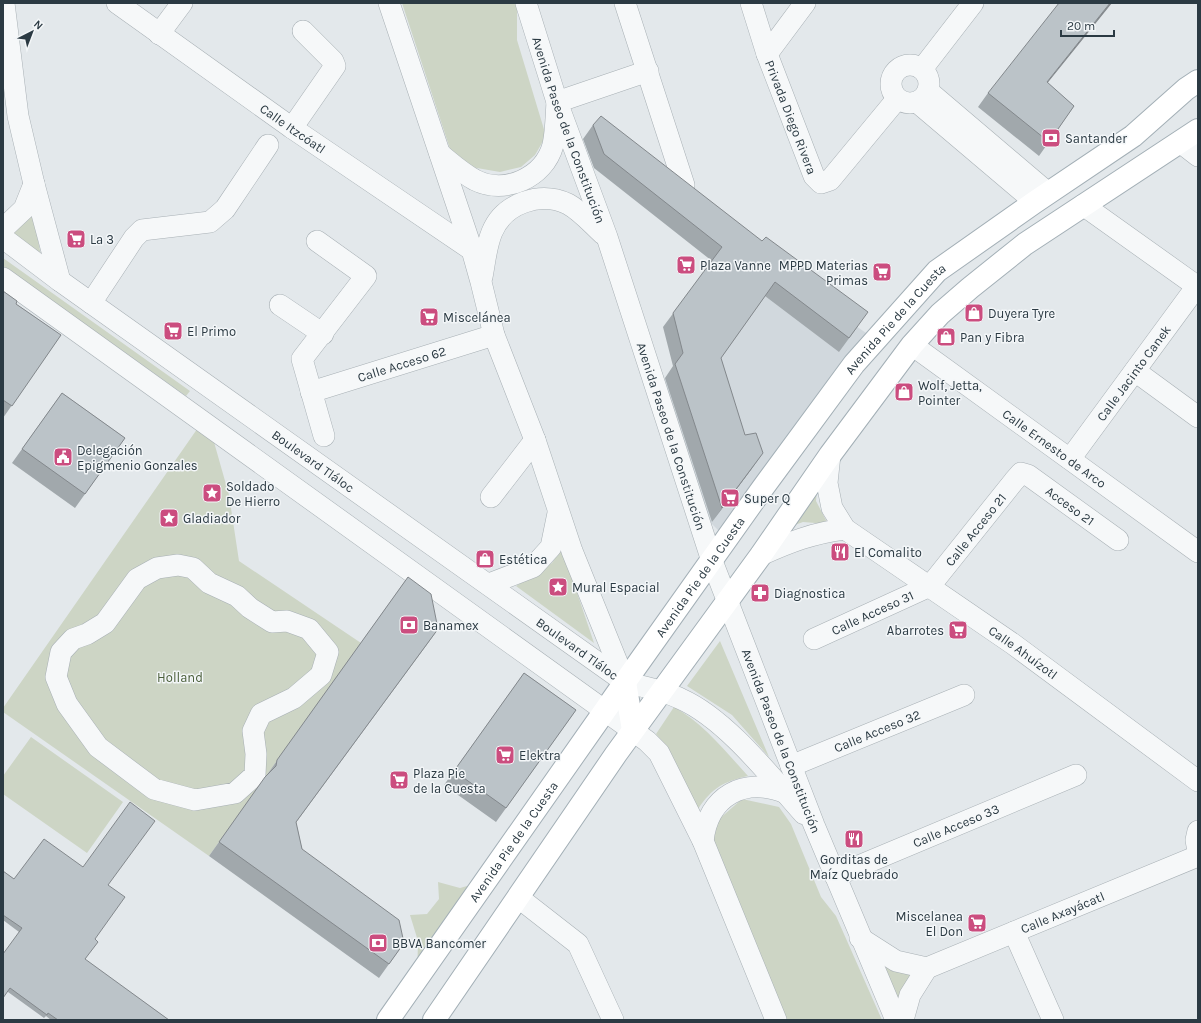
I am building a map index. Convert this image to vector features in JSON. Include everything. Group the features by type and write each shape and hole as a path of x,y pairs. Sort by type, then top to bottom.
{"main road":[{"name":"Avenida Pie de la Cuesta","path":"388,1020 625,682 854,364 922,286 937,271 1042,197 1133,136 1186,89 1198,81"},
{"path":"434,1020 633,730 761,555 830,455 912,345 940,314 970,288 1026,244 1198,130"},
{"path":"625,682 633,730"}],"street":[{"path":"4,3 11,110 34,184 60,281"},
{"name":"Calle Itzcóatl","path":"117,3 292,128 472,250"},
{"path":"159,34 182,3"},
{"path":"389,3 472,250 482,282 494,335 535,440 572,551 625,682 681,698 699,709 730,734 814,825"},
{"name":"Avenida Paseo de la Constitución","path":"526,3 557,102 607,237 712,561 814,825 860,938 896,1020"},
{"path":"625,3 684,185"},
{"name":"Privada Diego Rivera","path":"751,3 767,54 814,176 821,183 830,180 897,99"},
{"name":"Privada Diego Rivera","path":"767,54 805,3"},
{"path":"922,69 973,3"},
{"path":"292,128 334,66 333,61 303,31"},
{"path":"911,64 922,69 929,79 923,96 907,103 897,99 891,88 890,82 895,71 905,65 911,64"},
{"path":"440,154 466,174 485,184 496,186 518,183 536,172 549,155 554,134 557,102 648,71"},
{"path":"923,96 1042,197"},
{"path":"1180,142 1198,156"},
{"path":"91,303 134,238 142,230 210,222 219,216 268,145"},
{"path":"3,226 7,225 24,209 34,184"},
{"path":"482,282 492,230 507,212 517,205 528,201 549,199 568,205 607,237"},
{"path":"1083,205 1198,286"},
{"name":"Boulevard Tláloc","path":"3,238 60,281 489,584 625,682"},
{"path":"317,241 366,276 323,334 302,359 324,436"},
{"path":"3,278 606,710 633,730 659,753 703,841 776,1020"},
{"name":"Calle Jacinto Canek","path":"1070,459 1198,286"},
{"path":"280,305 323,334"},
{"name":"Calle Acceso 62","path":"311,392 494,335"},
{"name":"Calle Ernesto de Arco","path":"912,345 1198,552"},
{"path":"1135,371 1198,417"},
{"path":"491,497 535,440"},
{"name":"Calle Ahuízotl","path":"830,455 827,483 832,508 845,529 930,586 1012,644 1193,777"},
{"name":"Acceso 21","path":"1022,473 1028,475 1118,540"},
{"name":"Calle Acceso 21","path":"930,586 1022,473"},
{"path":"489,584 534,566 551,547 558,512"},
{"path":"761,555 796,539 845,529"},
{"path":"178,564 193,568 209,583 237,596 250,608 272,622 287,621 309,629 328,652 321,675 294,698 261,714 253,731 256,754 255,774 235,793 195,800 154,789 98,747 67,704 56,677 61,652 73,640 105,623 137,579 157,568 178,564"},
{"name":"Calle Acceso 31","path":"814,640 930,586"},
{"name":"Calle Acceso 32","path":"791,766 964,695"},
{"name":"Calle Acceso 33","path":"835,876 1076,775"},
{"path":"1193,777 1198,793"},
{"path":"703,841 707,820 712,810 728,795 750,787 762,786 786,793"},
{"path":"1198,831 1196,840 1198,851"},
{"name":"Calle Axayácatl","path":"927,968 1198,856"},
{"path":"519,898 578,944 613,1020"},
{"path":"1014,932 1053,1020"},
{"path":"860,938 896,961 927,968 910,995 903,1020"}],"shaded area":[{"path":"752,255 872,337 724,536 711,523 662,383"}],"green space":[{"path":"402,3 517,3 517,40 546,136 535,155 521,167 500,172 471,167 451,152"},
{"path":"32,208 41,256 5,230"},
{"path":"3,258 190,391 186,396 3,266"},
{"name":"Holland","path":"202,422 210,428 229,495 239,561 361,643 209,856 3,712 3,708"},
{"path":"817,489 816,501 828,524 803,522 792,526"},
{"path":"562,548 594,643 516,586 552,563"},
{"path":"720,641 769,757 732,715 687,686"},
{"path":"674,707 695,721 723,748 748,776 719,786 709,795 698,809 668,748 656,734"},
{"path":"31,737 123,802 87,853 3,794 3,776"},
{"path":"742,799 779,807 791,824 821,897 836,916 882,1020 784,1020 712,843 718,820"},
{"path":"485,881 417,979 418,941 410,915 427,914 439,899 438,882 460,888"},
{"path":"878,960 914,972 899,1004"}],"building":[{"path":"1059,3 1110,3 1047,82 1074,106 1049,142 988,93"},
{"path":"601,116 762,241 766,237 868,312 849,338 775,282 721,358 745,435 756,433 763,453 722,508 675,364 683,353 673,313 722,247 604,154 593,125"},
{"path":"3,291 17,301 16,304 61,335 12,406 3,400"},
{"name":"Delegación Epigmenio Gonzales","path":"62,393 125,438 85,494 22,449"},
{"path":"408,577 431,594 438,629 296,822 302,849 399,920 404,943 389,964 219,842 265,777 276,766 277,760"},
{"name":"Elektra","path":"524,673 576,710 506,808 454,771"},
{"path":"130,802 155,821 108,885 125,897 95,939 98,942 85,959 169,1020 58,1020 48,1013 47,1015 10,988 3,998 3,954 22,928 3,915 3,871 14,879 44,839 83,867"}],"place":[{"name":"Santander","path":"1051,138"},
{"name":"La 3","path":"76,239"},
{"name":"Plaza Vanne","path":"686,265"},
{"name":"MPPD Materias Primas","path":"882,272"},
{"name":"Duyera Tyre","path":"974,313"},
{"name":"Miscelánea","path":"429,317"},
{"name":"El Primo","path":"173,331"},
{"name":"Pan y Fibra","path":"946,337"},
{"name":"Wolf, Jetta, Pointer","path":"904,392"},
{"name":"Delegación Epigmenio Gonzales","path":"63,457"},
{"name":"Soldado De Hierro","path":"212,493"},
{"name":"Super Q","path":"730,498"},
{"name":"Gladiador","path":"169,518"},
{"name":"El Comalito","path":"840,552"},
{"name":"Estética","path":"485,559"},
{"name":"Mural Espacial","path":"558,587"},
{"name":"Diagnostica","path":"760,593"},
{"name":"Banamex","path":"409,625"},
{"name":"Abarrotes","path":"958,630"},
{"name":"Elektra","path":"505,755"},
{"name":"Plaza Pie de la Cuesta","path":"399,780"},
{"name":"Gorditas de Maíz Quebrado","path":"854,839"},
{"name":"Miscelanea El Don","path":"977,923"},
{"name":"BBVA Bancomer","path":"378,943"}]}
